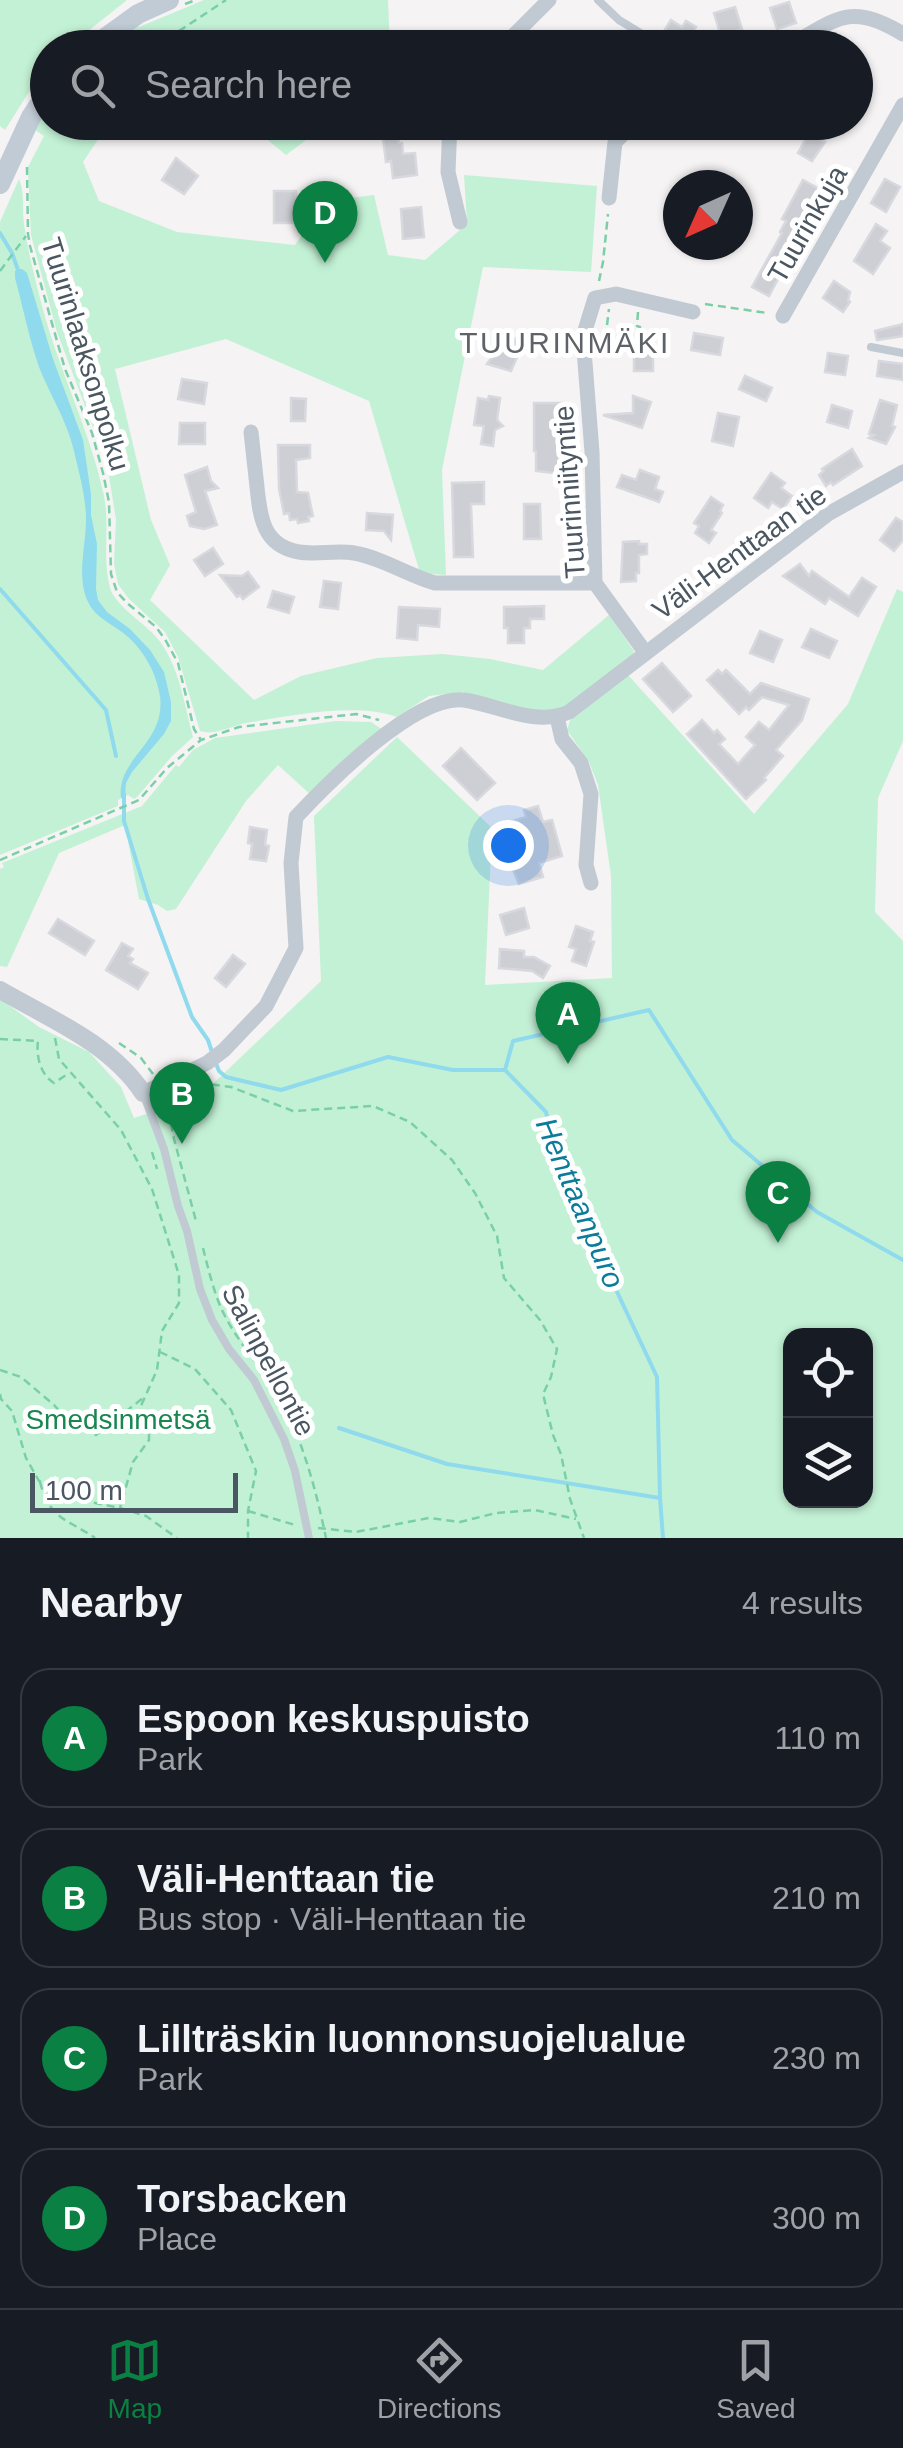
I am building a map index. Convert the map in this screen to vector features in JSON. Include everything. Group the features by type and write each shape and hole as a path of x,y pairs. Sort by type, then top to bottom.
{"main road":[{"path":"116,30 138,14 169,0"},
{"path":"0,184 30,119"}],"street":[{"path":"518,30 548,0"},
{"path":"816,30 851,14 869,17 903,34"},
{"name":"Tuurinkuja","path":"784,316 903,106"},
{"path":"449,140 448,172 460,222"},
{"path":"609,198 618,140"},
{"path":"602,303 616,294 693,312"},
{"name":"Tuurinniityntie","path":"602,303 583,337 592,452 595,583 644,652"},
{"path":"251,432 260,520 271,538 285,548 312,554 348,552 435,583 595,583"},
{"name":"Väli-Henttaan tie","path":"558,717 579,705 828,514 900,478"},
{"path":"143,1093 208,1063 266,1006 296,948 291,863 296,817 356,759 437,702 460,700 558,717 562,739 581,764 591,794 586,866 591,883"},
{"name":"Salinpellontie","path":"0,990 108,1054 143,1093"}],"lane":[{"path":"598,0 636,30"},
{"path":"871,347 903,353"},
{"name":"Salinpellontie","path":"143,1093 164,1149 200,1289 212,1320 254,1380 284,1439 295,1470 309,1538"}],"path":[{"path":"181,30 226,0"},
{"name":"Tuurinlaaksonpolku","path":"27,157 28,234 56,339 103,473 109,502 111,574 127,603 156,627 166,641 178,664 194,728 201,740"},
{"path":"607,325 602,303 609,198"},
{"path":"0,270 28,234"},
{"path":"693,312 700,304 784,316"},
{"path":"638,310 638,348"},
{"path":"0,860 138,800 167,768 201,740 238,727 356,714 379,720 392,731"},
{"path":"60,1024 55,1038 59,1059 121,1130 152,1189 179,1275 179,1303 162,1331 156,1370 140,1408 150,1440 133,1462 120,1508"},
{"path":"0,1039 38,1041 36,1054 48,1080 54,1083 70,1072"},
{"path":"179,1076 187,1082 231,1087 292,1111 374,1106 410,1122 452,1160 497,1236 504,1278 540,1320 557,1349 544,1394 584,1538"},
{"path":"165,1096 196,1222"},
{"path":"158,1108 170,1105"},
{"path":"151,1148 159,1180"},
{"path":"201,1241 222,1309 266,1374 286,1412 312,1482 326,1538"},
{"path":"159,1352 195,1369 232,1410 256,1471 248,1511 248,1538"},
{"path":"0,1370 21,1377 72,1426 96,1435 144,1397"},
{"path":"0,1394 12,1412 45,1502 60,1518 96,1538"},
{"path":"40,1481 90,1502 146,1516 176,1538"},
{"path":"248,1511 282,1523 356,1532 429,1518 460,1522 496,1513 534,1510 577,1519"}],"green space":[{"path":"0,0 127,0 89,30 30,30 30,90 5,130 0,126"},
{"path":"204,0 388,0 389,30 128,30 136,24 139,27"},
{"path":"42,140 98,140 83,162 99,201 177,232 295,245 326,201 374,195 388,255 425,260 467,224 464,175 597,186 591,272 483,267 442,470 446,575 420,573 369,401 226,339 115,369 151,520 170,565 150,600 254,700 301,676 377,658 442,654 543,670 609,615 634,651 631,658 573,703 552,712 522,709 463,692 429,696 397,717 362,711 322,712 200,731 178,657 165,632 118,584 114,564 116,519 107,464 57,332 31,235 28,167"},
{"path":"268,140 306,140 286,155"},
{"path":"19,179 23,218 42,306 104,496 110,588 168,654 193,737 134,799 128,795 118,800 118,806 0,855 0,222"},
{"name":"Smedsinmetsä","path":"897,589 903,592 903,741 878,798 875,912 903,941 903,1538 0,1538 0,999 39,1027 89,1052 121,1087 134,1118 199,1097 321,981 314,816 397,737 492,828 485,985 612,978 611,876 598,785 589,762 567,730 571,718 628,675 754,814 848,704"},
{"path":"336,721 371,722 383,730 311,795 278,765 246,801 176,909 167,911 139,899 125,825 59,853 7,967 0,966 2,863 142,806 176,765 179,767 193,750 215,738"}],"water":[{"path":"18,269 27,273 83,440 97,544 98,600 150,650 164,672 171,702 171,721 132,772 125,797 121,798 126,772 156,727 160,696 142,652 95,612 84,592 86,519 82,485 67,429 35,356 15,278"}],"building":[{"path":"789,2 796,23 777,29 770,8"},
{"path":"735,7 742,29 719,30 714,13"},
{"path":"671,20 682,27 686,21 696,27 694,30 665,30"},
{"path":"383,140 399,140 403,154 415,153 417,175 393,178 391,161 386,162"},
{"path":"805,140 825,142 812,161 798,153"},
{"path":"176,158 198,176 184,194 162,180"},
{"path":"885,179 900,187 886,212 871,203"},
{"path":"803,180 823,191 769,296 752,287 782,233 786,221 782,219"},
{"path":"274,191 296,191 296,223 274,223"},
{"path":"421,207 424,237 403,239 401,209"},
{"path":"876,224 887,231 880,241 890,248 873,274 854,261"},
{"path":"834,281 850,292 850,302 843,312 823,298"},
{"path":"903,324 903,336 877,340 875,331"},
{"path":"694,333 723,338 720,355 691,350"},
{"path":"507,336 524,341 511,371 487,364"},
{"path":"634,352 653,352 653,371 634,371"},
{"path":"828,353 848,356 845,375 825,372"},
{"path":"879,361 903,364 903,380 877,376"},
{"path":"745,376 772,388 766,401 739,389"},
{"path":"182,379 207,383 204,404 178,399"},
{"path":"489,396 500,398 497,420 503,426 495,430 493,446 481,444 484,426 474,425 478,398 488,400"},
{"path":"633,396 651,402 642,428 603,415 633,413"},
{"path":"291,398 306,399 305,421 291,421"},
{"path":"880,400 897,405 892,426 895,427 886,444 869,438 874,435 869,434"},
{"path":"534,403 562,403 562,422 576,422 576,433 562,433 562,474 536,471"},
{"path":"832,405 852,411 848,428 827,422"},
{"path":"718,413 739,417 733,446 712,441"},
{"path":"180,423 205,423 205,444 179,444"},
{"path":"278,445 310,445 310,458 296,460 297,492 308,493 313,516 308,517 309,521 298,523 297,519 290,520 289,513 284,514"},
{"path":"852,449 862,466 826,486 819,475 822,469"},
{"path":"207,467 218,488 205,491 217,525 204,529 190,526 187,516 196,512 185,475"},
{"path":"640,470 659,477 655,489 663,492 659,502 617,487 622,475 636,480"},
{"path":"771,473 785,483 781,488 792,496 783,509 772,502 768,508 754,498"},
{"path":"484,482 484,504 471,504 473,557 454,557 452,483"},
{"path":"711,497 723,505 711,530 716,533 709,543 695,533 699,526 694,523"},
{"path":"524,504 540,504 541,539 524,539"},
{"path":"367,513 393,515 391,540 384,531 366,530"},
{"path":"896,518 903,522 903,540 894,551 880,540"},
{"path":"623,542 647,544 647,554 639,555 636,581 621,582"},
{"path":"213,548 223,564 205,576 194,560"},
{"path":"800,564 809,576 812,571 849,597 862,578 876,587 858,616 829,598 825,604 783,576"},
{"path":"248,572 259,587 243,599 220,575 242,576"},
{"path":"324,581 341,583 338,609 320,607"},
{"path":"273,591 294,597 289,613 268,607"},
{"path":"544,606 544,619 530,619 530,628 524,628 524,643 508,643 504,607"},
{"path":"399,607 440,609 439,627 418,625 417,640 397,638"},
{"path":"811,629 837,641 829,658 802,647"},
{"path":"760,631 782,640 773,662 750,653"},
{"path":"662,663 691,696 673,712 643,679"},
{"path":"718,670 722,674 726,670 750,694 761,683 809,699 802,720 776,750 783,756 746,799 687,734 702,720 725,739 719,744 738,764 755,745 746,737 759,722 769,730 789,705 762,697 739,714 707,680"},
{"path":"461,748 495,783 477,800 443,766"},
{"path":"538,806 543,822 552,820 562,856 539,863 543,877 519,884 509,860 522,856 512,821 526,817 524,810"},
{"path":"250,827 267,830 266,861 250,859"},
{"path":"524,908 529,928 506,935 500,915"},
{"path":"58,919 94,941 85,955 49,933"},
{"path":"576,926 593,932 586,966 572,961 576,949 569,947"},
{"path":"122,943 133,949 128,956 133,959 130,963 148,973 138,989 106,970"},
{"path":"500,949 524,951 524,957 534,957 550,966 543,978 532,971 499,968"},
{"path":"233,955 245,964 226,987 215,978"}],"waterway":[{"path":"0,233 18,270"},
{"name":"Henttaanpuro","path":"0,589 106,710 116,756"},
{"name":"Henttaanpuro","path":"124,794 124,821 148,899 192,1017 212,1052"},
{"path":"505,1070 513,1041 649,1010 732,1140 817,1212 903,1260"},
{"name":"Henttaanpuro","path":"215,1061 226,1077 281,1090 388,1057 453,1070 505,1070 546,1112 559,1168 657,1377 663,1538"},
{"path":"339,1428 447,1464 660,1498"}],"place":[{"name":"Torsbacken","path":"325,263"},
{"name":"Espoon keskuspuisto","path":"568,1064"},
{"name":"Väli-Henttaan tie","path":"182,1144"},
{"name":"Lillträskin luonnonsuojelualue","path":"778,1243"}],"district":[{"name":"TUURINMÄKI","path":"565,343"}]}
